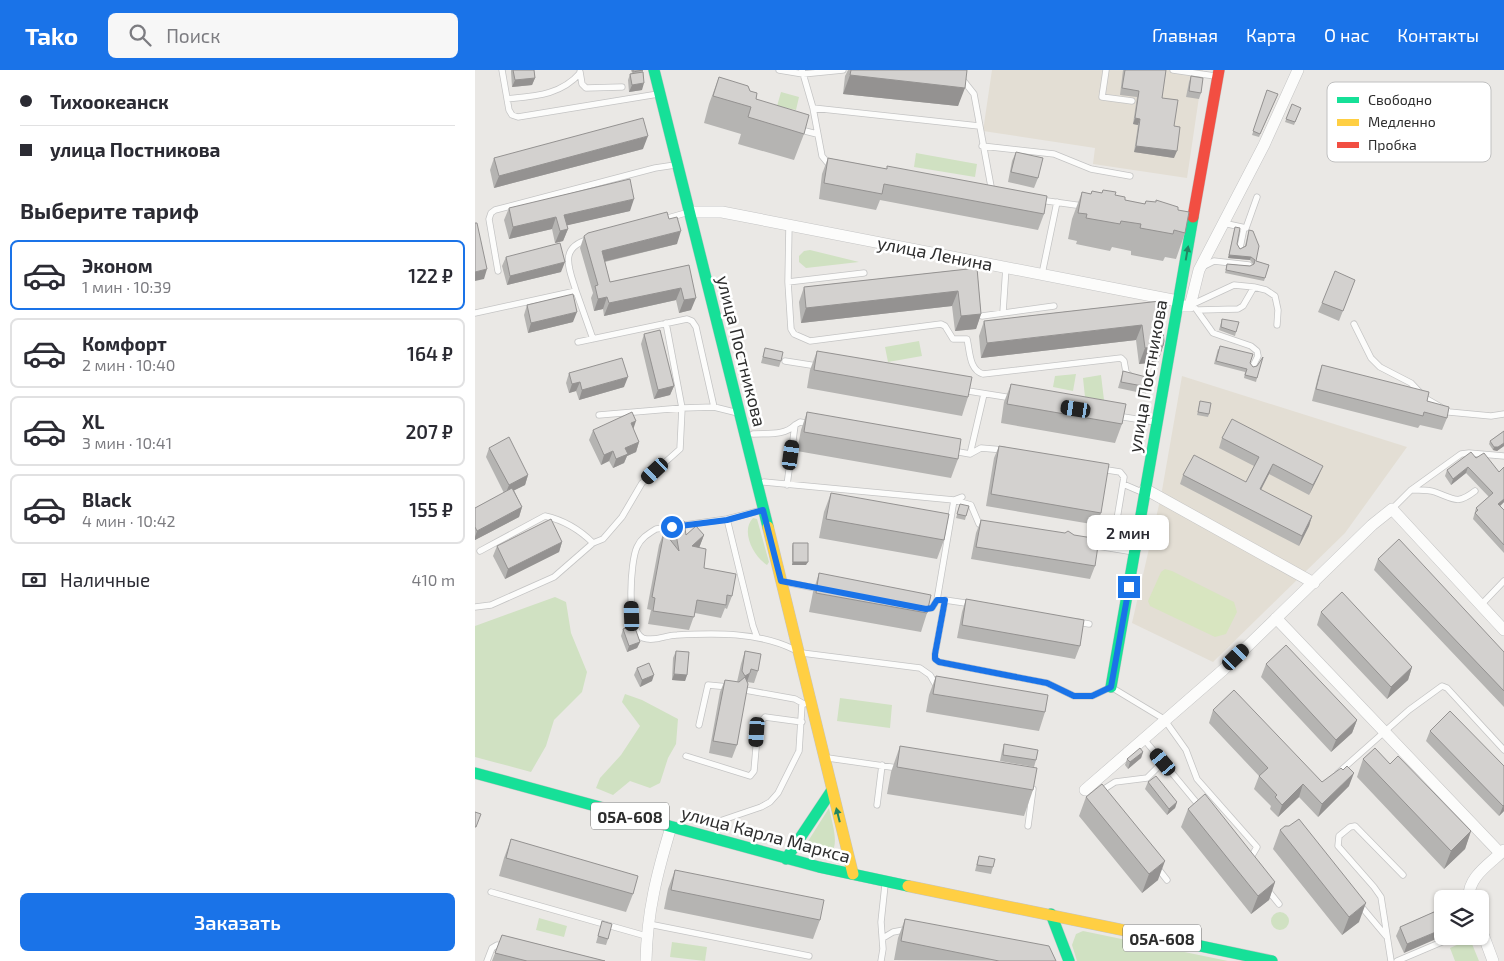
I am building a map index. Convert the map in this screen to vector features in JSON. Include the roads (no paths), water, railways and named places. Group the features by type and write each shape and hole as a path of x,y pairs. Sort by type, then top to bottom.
{"main road":[{"name":"улица Постникова","path":"654,70 677,165 691,212 799,652 807,705 824,758 853,874"},
{"name":"улица Постникова","path":"1111,687 1157,422 1160,382 1178,303 1188,222 1218,73"},
{"name":"улица Карла Маркса","path":"475,773 785,859 1051,914"},
{"path":"785,859 832,790"},
{"path":"1051,914 1069,961"},
{"name":"05А-608","path":"1051,914 1272,961"}],"street":[{"path":"1194,308 1200,269 1264,145 1298,70"},
{"name":"улица Ленина","path":"691,212 716,212 789,225 1042,274 1194,308"},
{"path":"1145,490 1314,583"},
{"path":"1085,790 1223,670 1372,525 1392,509 1504,630"},
{"path":"1277,618 1384,732 1502,852 1473,879 1469,890"},
{"path":"645,961 646,930 656,876 671,827"},
{"path":"1487,945 1493,961"}],"lane":[{"path":"502,70 512,115 518,117 660,94"},
{"path":"779,70 803,72 843,70"},
{"path":"955,70 974,94 992,192"},
{"path":"1106,70 1102,98 1132,101"},
{"path":"1173,70 1218,73"},
{"path":"507,99 541,96 564,88 580,71"},
{"path":"580,71 582,84 586,88 622,87"},
{"path":"803,72 813,108 822,156 826,163 833,168 841,169"},
{"path":"813,108 979,126"},
{"path":"789,126 817,134"},
{"path":"983,146 1054,154 1091,169 1130,176"},
{"path":"498,271 489,219 491,213 495,210 655,168 677,165"},
{"path":"983,191 1001,194"},
{"path":"1240,248 1244,228 1248,224 1257,197"},
{"path":"1029,198 1087,207"},
{"path":"1042,274 1057,202"},
{"path":"654,222 691,212"},
{"path":"1223,223 1244,228"},
{"path":"789,225 788,282 791,329 794,334 810,340 941,324 945,326 953,339 967,339 973,367 977,372 983,374 1121,358 1124,360 1128,374 1139,378"},
{"path":"593,339 569,267 569,253 571,248 581,241 599,236"},
{"path":"1200,269 1214,261 1249,265"},
{"path":"1003,312 1007,267"},
{"path":"788,282 864,273"},
{"path":"1194,308 1234,284 1254,287 1266,290 1275,296 1278,310 1277,325"},
{"path":"1194,308 1238,309 1243,306 1254,287"},
{"path":"475,313 576,291"},
{"path":"981,316 1054,306"},
{"path":"1194,308 1213,333 1251,346 1257,351 1258,356 1253,366"},
{"path":"578,342 687,319 693,322 696,327 714,407"},
{"path":"475,607 499,602 554,577 593,542 603,540 622,517 642,483 680,449 682,408 666,323"},
{"path":"1355,324 1371,358 1380,368 1411,383 1425,398 1449,412 1491,416 1504,414"},
{"path":"785,361 827,368"},
{"path":"955,389 1023,400"},
{"path":"970,454 984,394"},
{"path":"599,415 714,407 740,414"},
{"path":"1111,414 1157,422"},
{"path":"753,434 781,433 790,430 800,422 819,426"},
{"path":"787,485 795,425"},
{"path":"942,449 970,454 981,448 1010,452"},
{"path":"1392,509 1411,490 1461,454 1504,456"},
{"path":"1093,467 1123,474 1115,530"},
{"path":"764,482 954,500 971,505 979,524 994,530"},
{"path":"1123,484 1145,490"},
{"path":"1411,490 1427,490 1453,500 1466,498 1475,491"},
{"path":"954,500 962,497"},
{"path":"917,607 929,609 937,600 954,500"},
{"path":"763,510 727,520 656,529 641,541 634,559 631,580 635,630 641,638 650,640 674,635 709,634 757,638 778,642 799,652 920,668 930,675 937,688 945,692"},
{"path":"480,551 545,516 563,522 593,542"},
{"path":"727,520 757,638"},
{"path":"1086,544 1135,552"},
{"path":"781,581 825,590"},
{"path":"1481,605 1504,581"},
{"path":"937,600 981,606"},
{"path":"945,600 935,654 935,659 939,662 1047,683 1074,696 1092,696 1111,687 1165,719 1186,750 1197,779 1257,847 1247,864 1241,857"},
{"path":"1070,620 1089,624"},
{"path":"699,725 708,684 736,688"},
{"path":"1331,780 1409,710 1442,686 1447,688 1504,750"},
{"path":"708,825 761,807 773,799 799,751 802,722 807,705 795,700 745,690"},
{"path":"686,756 750,776 754,772 758,724 765,717 802,722"},
{"path":"1143,738 1205,813"},
{"path":"824,758 910,770"},
{"path":"1099,792 1115,782 1142,780 1153,774 1163,762"},
{"path":"877,805 882,765"},
{"path":"1153,774 1158,781"},
{"path":"1097,779 1101,799"},
{"path":"1023,787 1033,789 1028,826"},
{"path":"1391,961 1381,897 1338,846 1339,836 1350,826 1355,826 1403,875"},
{"path":"1149,858 1167,880"},
{"path":"881,961 883,938 881,922 886,881"},
{"path":"1263,884 1279,904"},
{"path":"491,892 646,930 809,956"},
{"path":"1352,896 1386,936"},
{"path":"883,938 903,929 914,929"},
{"path":"487,961 489,953 497,945 516,949"},
{"path":"1397,961 1435,945"}]}
